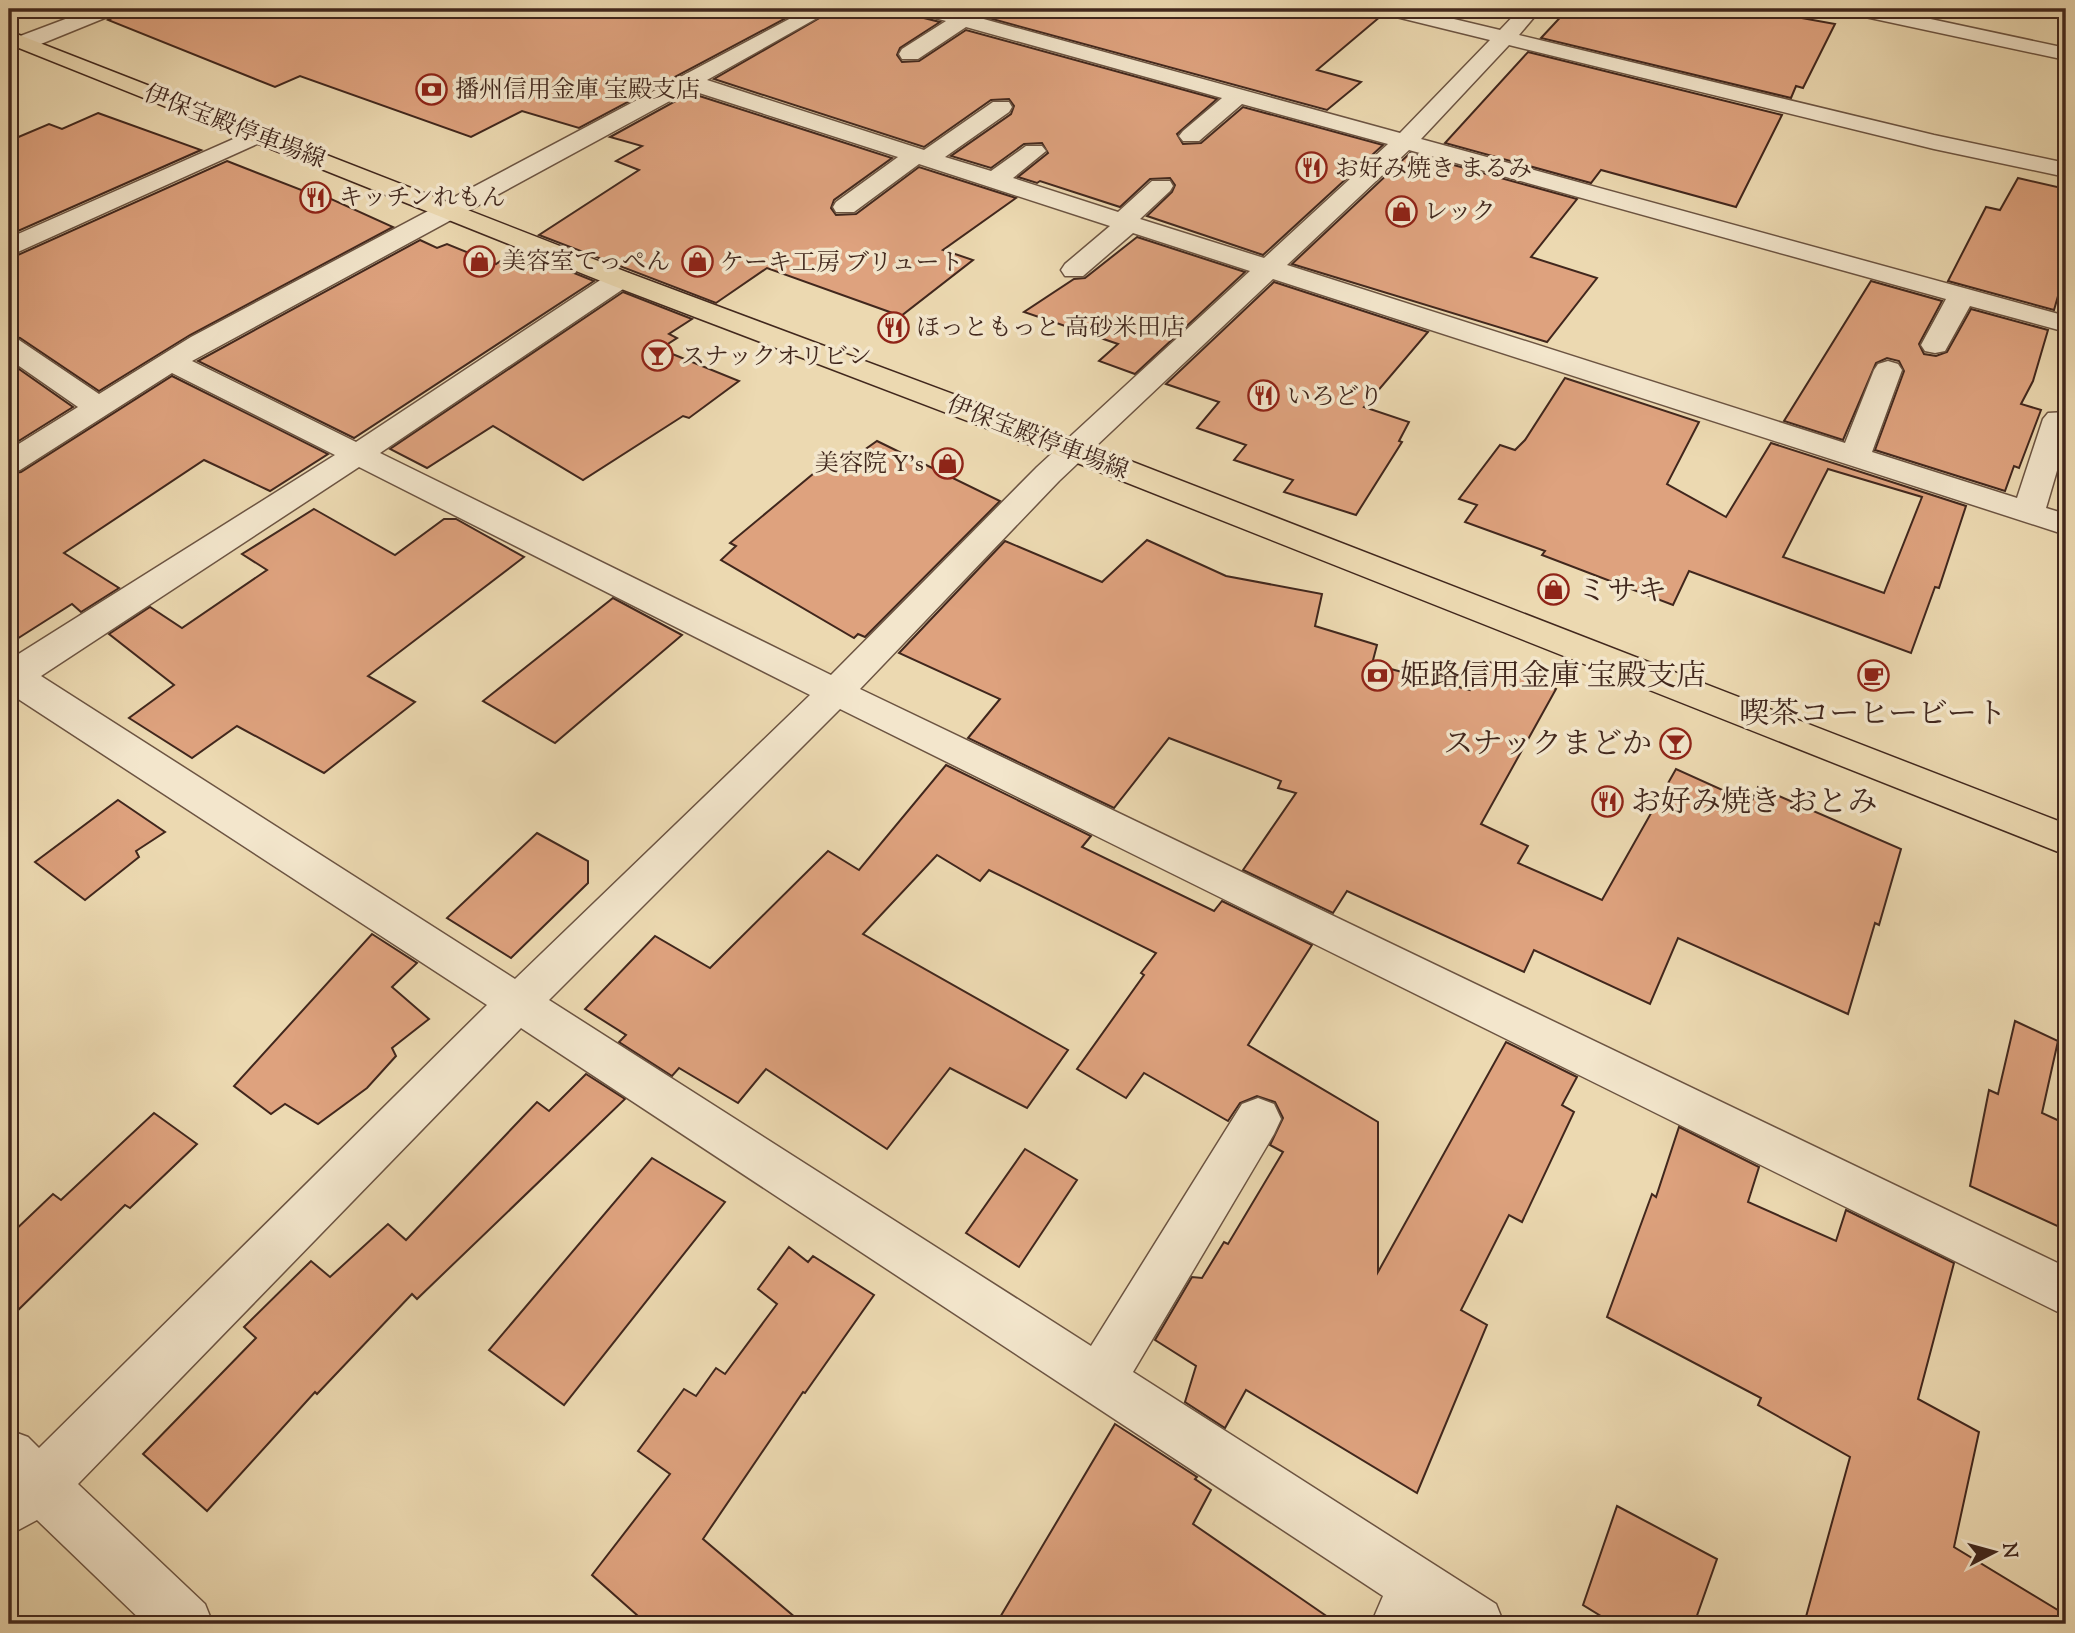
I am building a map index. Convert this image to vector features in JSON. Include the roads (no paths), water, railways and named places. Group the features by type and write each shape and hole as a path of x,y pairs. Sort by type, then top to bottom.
{"main road":[{"name":"伊保宝殿停車場線","path":"16,40 620,279 1073,450 2066,840"}],"street":[{"path":"16,40 110,9"},
{"path":"9,463 201,343 822,9"},
{"path":"924,9 971,14 1239,95 2066,324"},
{"path":"1387,9 1920,139 2066,170"},
{"path":"185,1624 19,1484 519,1002 835,692 1073,450 1438,110 1531,9"},
{"path":"1856,9 2066,54"},
{"path":"1996,39 2008,9"},
{"path":"911,54 971,14"},
{"path":"689,82 2066,525"},
{"path":"1191,136 1239,95"},
{"path":"845,207 1001,107"},
{"path":"9,248 258,135"},
{"path":"994,181 1034,151"},
{"path":"1074,270 1161,186"},
{"path":"620,279 360,453 11,676 1100,1379 1407,1604 1476,1624"},
{"path":"1935,345 1962,295"},
{"path":"9,346 97,406"},
{"path":"172,362 360,453 835,692 1146,841 2066,1292"},
{"path":"1854,458 1888,370"},
{"path":"2028,513 2058,419"},
{"path":"1100,1379 1258,1119"}],"place":[{"name":"播州信用金庫 宝殿支店","path":"432,89"},
{"name":"お好み焼き まるみ","path":"1312,168"},
{"name":"キッチンれもん","path":"316,197"},
{"name":"レック","path":"1401,211"},
{"name":"美容室てっぺん","path":"479,261"},
{"name":"ケーキ工房 ブリュート","path":"697,262"},
{"name":"ほっともっと 高砂米田店","path":"893,327"},
{"name":"スナックオリビン","path":"658,356"},
{"name":"いろどり","path":"1264,396"},
{"name":"美容院 Y's","path":"947,463"},
{"name":"ミサキ","path":"1554,590"},
{"name":"姫路信用金庫 宝殿支店","path":"1377,675"},
{"name":"喫茶コーヒービート","path":"1873,675"},
{"name":"スナックまどか","path":"1675,743"},
{"name":"お好み焼き おとみ","path":"1608,801"}]}
